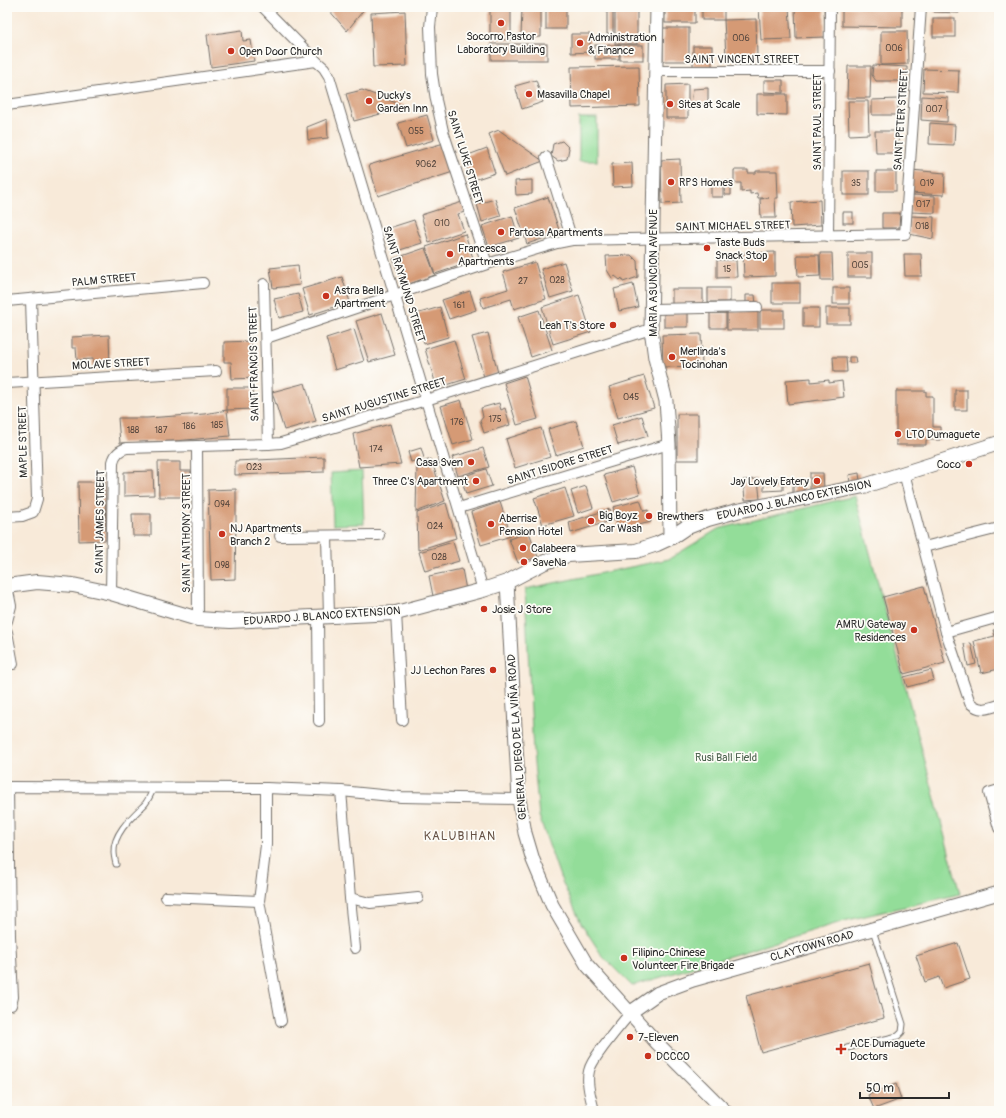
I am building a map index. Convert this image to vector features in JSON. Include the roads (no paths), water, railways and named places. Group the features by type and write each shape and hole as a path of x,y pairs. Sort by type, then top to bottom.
{"main road":[{"name":"EDUARDO J. BLANCO EXTENSION","path":"7,586 37,582 73,585 110,593 198,619 230,621 396,613 483,590 507,582 545,562 568,555 636,551 657,544 670,538 685,528 708,519 737,511 852,488 999,443"}],"street":[{"name":"SAINT RAYMUND STREET","path":"263,7 324,68 329,76 483,590"},
{"name":"SAINT LUKE STREET","path":"432,7 430,27 432,74 436,100 443,131 487,264"},
{"name":"MARIA ASUNCION AVENUE","path":"657,7 651,329 655,358 666,401 669,444 670,538"},
{"name":"SAINT PAUL STREET","path":"828,236 830,7"},
{"name":"SAINT PETER STREET","path":"905,234 921,7"},
{"path":"7,105 316,61"},
{"name":"SAINT VINCENT STREET","path":"655,71 830,71"},
{"path":"546,157 572,240"},
{"name":"SAINT MICHAEL STREET","path":"266,338 487,264 572,240 905,234"},
{"name":"PALM STREET","path":"7,301 203,283"},
{"name":"SAINT FRANCIS STREET","path":"264,284 268,444"},
{"name":"MAPLE STREET","path":"7,517 22,516 32,512 37,499 31,299"},
{"path":"652,308 757,307"},
{"name":"SAINT AUGUSTINE STREET","path":"117,452 121,449 127,448 268,444 293,440 651,329"},
{"name":"MOLAVE STREET","path":"7,383 34,380 216,371"},
{"name":"SAINT ISIDORE STREET","path":"459,508 669,444"},
{"name":"SAINT ANTHONY STREET","path":"197,446 198,619"},
{"name":"SAINT JAMES STREET","path":"110,593 113,462 117,452"},
{"path":"904,473 946,632 970,703 977,709 986,709 999,705"},
{"path":"924,547 999,528"},
{"path":"280,536 379,535"},
{"path":"319,721 327,536"},
{"name":"GENERAL DIEGO DE LA VIÑA ROAD","path":"507,582 520,799 525,833 533,860 552,905 587,965 631,1012 657,1043 726,1111"},
{"path":"7,586 11,606 7,621"},
{"path":"396,613 402,720"},
{"path":"946,632 999,617"},
{"path":"7,632 13,664"},
{"path":"7,1006 11,1005 13,997 10,936 8,787 266,788 341,791 401,797 520,799"},
{"path":"266,788 266,844 259,901 281,1021"},
{"path":"999,790 989,793 999,828"},
{"path":"341,791 355,948"},
{"name":"CLAYTOWN ROAD","path":"631,1012 658,993 693,980 999,893"},
{"path":"166,897 259,901"},
{"path":"350,898 370,903 418,898"},
{"path":"594,1111 588,1081 589,1070 593,1061 631,1012"}],"lane":[{"path":"116,864 114,845 116,841 128,820 144,804 154,788"},
{"path":"847,1048 898,1036 902,1032 903,1024 873,929"}],"place":[{"name":"Socorro Pastor Laboratory Building","path":"501,23"},
{"name":"Administration & Finance","path":"580,43"},
{"name":"Open Door Church","path":"231,51"},
{"name":"Masavilla Chapel","path":"529,94"},
{"name":"Ducky's Garden Inn","path":"369,101"},
{"name":"Sites at Scale","path":"670,104"},
{"name":"RPS Homes","path":"671,182"},
{"name":"Partosa Apartments","path":"501,232"},
{"name":"Taste Buds Snack Stop","path":"707,248"},
{"name":"Francesca Apartments","path":"450,254"},
{"name":"Astra Bella Apartment","path":"326,296"},
{"name":"Leah T's Store","path":"613,325"},
{"name":"Merlinda's Tocinohan","path":"672,357"},
{"name":"LTO Dumaguete","path":"898,434"},
{"name":"Casa Sven","path":"471,462"},
{"name":"Coco","path":"969,464"},
{"name":"Three C's Apartment","path":"476,481"},
{"name":"Jay Lovely Eatery","path":"817,481"},
{"name":"Brewthers","path":"649,516"},
{"name":"Big Boyz Car Wash","path":"591,521"},
{"name":"Aberrise Pension Hotel","path":"491,524"},
{"name":"NJ Apartments Branch 2","path":"222,534"},
{"name":"Calabeera","path":"523,548"},
{"name":"SaveNa","path":"524,562"},
{"name":"Josie J Store","path":"484,609"},
{"name":"AMRU Gateway Residences","path":"914,630"},
{"name":"JJ Lechon Pares","path":"493,670"},
{"name":"Filipino-Chinese Volunteer Fire Brigade","path":"624,958"},
{"name":"7-Eleven","path":"630,1037"},
{"name":"ACE Dumaguete Doctors","path":"841,1049"},
{"name":"DCCCO","path":"648,1056"}],"district":[{"name":"KALUBIHAN","path":"460,836"}],"park label":[{"name":"Rusi Ball Field","path":"726,757"}]}
